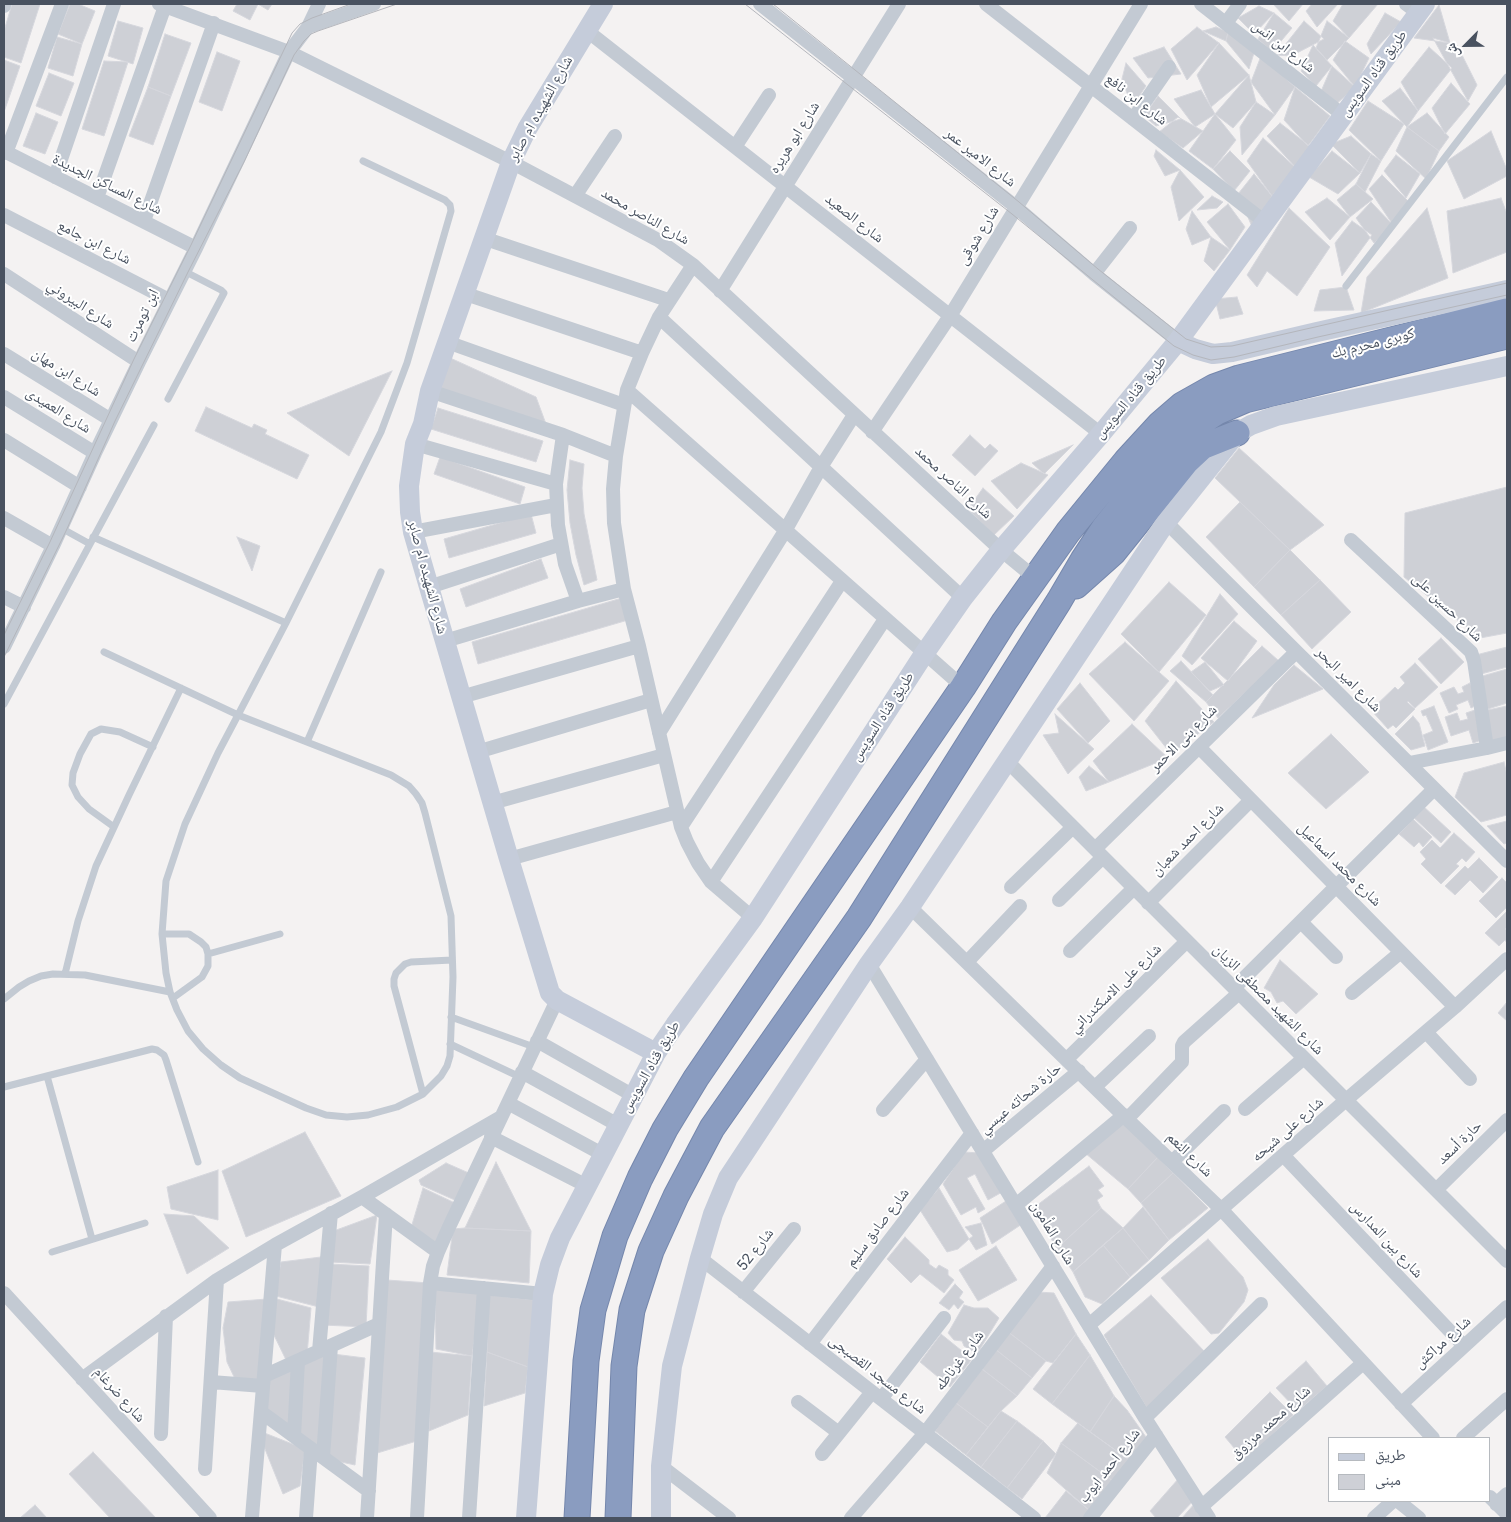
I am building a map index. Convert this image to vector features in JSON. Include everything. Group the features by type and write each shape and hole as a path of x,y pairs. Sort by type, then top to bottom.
{"highway":[{"name":"كوبرى محرم بك","path":"1242,389 1507,311"},
{"name":"كوبرى محرم بك","path":"1242,389 1507,336"},
{"path":"577,1518 586,1361 593,1310 615,1236 640,1178 665,1129 696,1078 963,687 1004,622 1068,532 1126,461 1155,429 1182,405 1214,387 1242,389"},
{"path":"618,1518 624,1366 632,1310 651,1251 676,1196 712,1128 859,918 1104,528 1147,474 1176,443 1194,426 1217,412 1242,389"},
{"path":"1059,601 1113,553 1168,484 1202,447 1237,434"}],"street":[{"path":"5,152 62,4"},
{"path":"55,177 114,4"},
{"name":"ابن تومرت","path":"4,647 54,546 95,453 196,248 289,52 308,27 318,4"},
{"path":"308,27 374,4"},
{"name":"شارع الشهيده ام صابر","path":"556,1000 546,984 413,532 409,486 415,444 423,424 430,391 463,293 511,162 527,129 603,4"},
{"name":"شارع الامير عمر","path":"760,4 1016,207 1094,274 1178,341"},
{"name":"شارع ابو هريره","path":"720,291 899,4"},
{"name":"شارع شوقى","path":"872,432 950,316 1141,4"},
{"name":"شارع ابن انس","path":"1201,4 1344,115"},
{"path":"1226,23 1240,4"},
{"path":"97,198 162,5"},
{"name":"شارع الناصر محمد","path":"162,5 289,52 511,162 658,240 693,265 872,432 1034,578"},
{"name":"شارع ابن نافع","path":"995,6 1091,86 1265,222"},
{"name":"طريق قناه السويس","path":"526,1518 543,1294 550,1266 560,1238 656,1053 753,918 924,654 963,598 1001,550 1178,341 1344,115 1417,7"},
{"path":"144,221 214,23"},
{"name":"شارع الصعيد","path":"586,30 1101,434"},
{"path":"1133,119 1169,68"},
{"path":"735,147 769,95"},
{"path":"575,196 615,136"},
{"name":"شارع المساكن الجديدة","path":"5,152 196,248"},
{"name":"شارع ابن جامع","path":"4,215 169,300"},
{"path":"1094,274 1130,228"},
{"path":"483,238 668,300"},
{"path":"693,265 659,316 627,390 616,456 613,490 614,523 624,589 681,827 698,862 712,882 753,918"},
{"name":"شارع البيروني","path":"4,274 139,362"},
{"path":"1178,341 1195,349 1213,354 1232,352 1507,290"},
{"path":"463,293 642,353"},
{"path":"659,316 963,598"},
{"path":"447,342 624,405"},
{"name":"شارع ابن مهان","path":"4,354 111,420"},
{"path":"661,1518 662,1466 672,1366 713,1214 728,1178 869,964 910,907 1166,522 1237,434 1251,425 1276,416 1507,366"},
{"path":"627,390 963,687"},
{"path":"430,391 562,434 616,456"},
{"name":"شارع العميدى","path":"4,397 95,453"},
{"path":"659,733 785,531 821,467 854,414"},
{"path":"562,434 556,484 556,505 565,564 578,601"},
{"path":"4,440 80,487"},
{"path":"415,444 556,484"},
{"path":"413,532 556,505"},
{"path":"4,518 54,546"},
{"name":"شارع امير البحر","path":"1166,522 1434,789 1501,848 1507,861"},
{"name":"شارع حسين على","path":"1352,540 1471,652 1487,748"},
{"path":"429,587 561,544"},
{"path":"681,827 842,581"},
{"path":"445,641 624,589"},
{"path":"4,597 24,607"},
{"path":"712,882 885,619"},
{"path":"461,697 639,646"},
{"name":"شارع بنى الاحمر","path":"1059,900 1099,853 1200,747 1296,652"},
{"path":"477,752 652,700"},
{"path":"1409,763 1507,743"},
{"name":"شارع محمد اسماعيل","path":"1200,747 1455,1007"},
{"path":"492,803 664,755"},
{"name":"شارع الشهيد مصطفى الزيان","path":"1007,761 1507,1261"},
{"path":"1016,1205 1125,1117 1182,1062 1182,1046 1184,1042 1434,789"},
{"name":"شارع احمد شعبان","path":"1148,903 1252,800"},
{"path":"509,859 677,812"},
{"path":"1011,887 1073,827"},
{"path":"1070,951 1134,888"},
{"path":"966,962 1020,906"},
{"name":"شارع النعم","path":"910,907 1222,1210 1431,1437"},
{"path":"1301,922 1336,956"},
{"name":"شارع على الاسكندراني","path":"1067,1059 1187,941"},
{"path":"1352,993 1401,952"},
{"name":"شارع على شيحه","path":"1089,1325 1455,1007 1507,959"},
{"name":"شارع المأمون","path":"869,964 1145,1418 1205,1513"},
{"path":"417,1518 430,1283 438,1252 556,1000 656,1053"},
{"path":"1426,1032 1470,1078"},
{"path":"1095,1087 1149,1036"},
{"path":"536,1044 634,1096"},
{"path":"1245,1110 1304,1058"},
{"path":"884,1110 927,1059"},
{"name":"حارة شحاته عيسي","path":"983,1151 1079,1071"},
{"path":"521,1075 618,1125"},
{"path":"508,1103 604,1155"},
{"path":"1173,1161 1224,1111"},
{"path":"82,1378 217,1280 501,1117"},
{"name":"حارة أسعد","path":"1436,1190 1507,1120"},
{"name":"شارع صادق سليم","path":"810,1344 972,1133"},
{"path":"492,1137 587,1186"},
{"name":"شارع بين المدارس","path":"1284,1156 1464,1346"},
{"path":"362,1197 438,1252"},
{"path":"323,1457 325,1349 331,1213"},
{"path":"367,1518 386,1214"},
{"name":"شارع 52","path":"743,1292 794,1229"},
{"path":"252,1517 275,1245"},
{"name":"شارع مسجد القصبجى","path":"700,1258 1034,1518"},
{"name":"شارع غرناطه","path":"851,1518 925,1433 1053,1266"},
{"path":"205,1469 217,1280"},
{"path":"430,1283 543,1294"},
{"path":"469,1518 484,1288"},
{"name":"شارع ضرغام","path":"4,1293 210,1518"},
{"path":"1145,1418 1261,1304"},
{"name":"شارع مراكش","path":"1401,1404 1507,1307"},
{"path":"161,1434 166,1316"},
{"path":"822,1454 944,1318"},
{"path":"210,1382 263,1381 298,1361 379,1324"},
{"path":"294,1436 298,1361"},
{"name":"شارع محمد مرزوق","path":"1205,1513 1362,1363"},
{"path":"1464,1437 1507,1399"},
{"path":"798,1402 839,1434"},
{"path":"261,1412 369,1491"},
{"name":"شارع احمد ايوب","path":"1090,1518 1156,1434"},
{"path":"306,1518 311,1449"},
{"path":"662,1466 730,1518"},
{"path":"1507,1494 1493,1500 1507,1514"},
{"path":"1374,1518 1392,1502"},
{"path":"1399,1502 1419,1518"}],"lane":[{"path":"1346,286 1507,77"},
{"path":"104,652 238,715 400,780 416,794 422,803 425,813 450,916 452,960 450,1056 441,1076 423,1094 397,1107 368,1115 347,1117 326,1115 306,1108 240,1078 203,1049 188,1030 177,1010 166,972 162,934 166,881 185,824 238,715 381,432 406,363 451,211 450,205 444,200 363,161"},
{"path":"168,398 224,293 184,270"},
{"path":"4,704 154,425"},
{"path":"61,528 286,623"},
{"path":"307,742 382,572"},
{"path":"65,974 78,921 96,866 181,688"},
{"path":"114,827 89,809 78,797 72,785 73,774 80,754 91,734 102,729 120,732 152,747"},
{"path":"4,1000 29,981 41,976 65,974 85,975 172,995 202,977 208,966 208,954 206,947 189,934 162,934"},
{"path":"208,954 280,934"},
{"path":"423,1094 394,986 394,979 396,973 405,964 411,962 452,960"},
{"path":"451,1017 536,1044"},
{"path":"450,1044 521,1075"},
{"path":"4,1087 152,1049 161,1052 166,1060 198,1162"},
{"path":"47,1076 92,1239"},
{"path":"52,1252 145,1223"}],"building":[{"path":"12,4 40,4 21,63 4,57 4,31"},
{"path":"70,4 78,4 95,11 82,44 58,34"},
{"path":"237,4 258,4 250,20 233,11"},
{"path":"258,4 272,4 268,10"},
{"path":"1273,4 1303,4 1289,21"},
{"path":"1312,4 1338,4 1317,27 1306,11"},
{"path":"1343,4 1378,4 1349,38 1333,21"},
{"path":"1439,5 1450,43 1414,38"},
{"path":"1259,6 1274,13 1254,34 1238,18"},
{"path":"1274,13 1292,28 1272,52 1258,39"},
{"path":"1385,13 1401,22 1371,54 1367,44"},
{"path":"118,21 143,28 133,64 108,56"},
{"path":"1304,21 1324,39 1291,56 1277,55"},
{"path":"1327,21 1349,38 1327,60 1316,48"},
{"path":"1197,27 1219,43 1187,80 1171,49"},
{"path":"1216,27 1228,32 1226,41 1203,31"},
{"path":"1228,32 1254,53 1249,69 1226,41"},
{"path":"165,34 191,43 171,96 148,87"},
{"path":"57,37 82,44 73,76 48,68"},
{"path":"1433,38 1457,45 1477,85 1468,101"},
{"path":"1345,41 1369,58 1355,87 1333,60"},
{"path":"1219,43 1249,75 1211,107 1197,75"},
{"path":"1313,45 1332,66 1316,86 1301,71"},
{"path":"1164,47 1181,74 1148,78 1133,58"},
{"path":"1429,47 1452,68 1418,111 1401,82"},
{"path":"217,52 240,61 222,111 199,102"},
{"path":"1261,56 1295,87 1275,115 1251,82"},
{"path":"4,60 20,66 4,112"},
{"path":"104,61 128,62 104,136 82,129"},
{"path":"1126,63 1146,86 1132,107 1122,79"},
{"path":"1332,66 1355,87 1333,107 1319,96"},
{"path":"49,73 74,83 61,116 36,106"},
{"path":"1249,75 1256,102 1233,128 1215,114"},
{"path":"1451,83 1470,104 1445,134 1432,108"},
{"path":"148,87 171,96 153,145 129,136"},
{"path":"1295,87 1330,116 1308,146 1284,120"},
{"path":"1400,88 1418,111 1407,127 1382,101"},
{"path":"1201,90 1215,114 1195,127 1174,99"},
{"path":"1158,96 1181,119 1156,126 1144,116"},
{"path":"1368,101 1404,124 1381,161 1349,130"},
{"path":"1256,102 1275,115 1242,155 1240,127"},
{"path":"36,113 58,122 45,154 23,146"},
{"path":"1427,113 1449,137 1439,151 1407,127"},
{"path":"1215,114 1236,140 1213,169 1189,151"},
{"path":"1178,117 1203,131 1183,148 1159,132"},
{"path":"1280,123 1312,148 1296,168 1267,136"},
{"path":"1407,127 1439,151 1426,179 1396,151"},
{"path":"1491,131 1507,170 1507,176 1464,199 1447,161"},
{"path":"1351,136 1371,154 1360,173 1331,144"},
{"path":"1263,138 1296,168 1272,196 1247,161"},
{"path":"1156,150 1180,170 1165,176 1154,156"},
{"path":"1230,151 1250,171 1234,191 1213,169"},
{"path":"1332,151 1360,173 1338,194 1309,177"},
{"path":"1371,154 1381,161 1365,192 1356,184"},
{"path":"1396,155 1420,174 1406,198 1384,171"},
{"path":"1180,170 1204,197 1179,221 1171,187"},
{"path":"1254,174 1272,196 1253,229 1238,194"},
{"path":"1382,175 1410,203 1393,225 1369,189"},
{"path":"1356,184 1373,199 1350,217 1337,200"},
{"path":"1212,196 1223,202 1217,208 1197,210"},
{"path":"1327,198 1350,217 1330,240 1305,212"},
{"path":"1501,198 1507,214 1507,252 1453,273 1447,211"},
{"path":"1371,202 1393,225 1374,243 1356,218"},
{"path":"1228,204 1245,227 1230,250 1207,222"},
{"path":"1289,208 1330,247 1297,296 1267,271 1257,287 1247,275"},
{"path":"1427,208 1448,278 1361,313 1367,277"},
{"path":"1192,211 1211,237 1192,245 1186,229"},
{"path":"1352,221 1372,235 1342,276 1335,243"},
{"path":"1211,237 1230,250 1214,271 1204,261"},
{"path":"1346,287 1354,310 1314,311 1320,290"},
{"path":"1237,297 1243,314 1220,319 1215,299"},
{"path":"448,357 536,397 546,424 441,390"},
{"path":"392,371 349,456 287,413 325,398"},
{"path":"206,407 252,428 254,424 267,430 265,434 309,455 297,479 195,431"},
{"path":"438,408 543,441 536,462 431,429"},
{"path":"970,435 985,449 990,444 998,451 975,476 952,455"},
{"path":"1073,445 1044,474 1032,463"},
{"path":"1239,448 1324,525 1290,550 1215,478"},
{"path":"440,457 525,487 520,504 434,474"},
{"path":"570,460 584,464 582,488 584,514 597,580 584,585 570,523 567,490"},
{"path":"1021,463 1048,475 1017,509 991,481"},
{"path":"1507,487 1507,633 1480,638 1404,577 1405,513"},
{"path":"983,488 1014,516 994,535 968,509"},
{"path":"1240,502 1290,550 1254,587 1206,537"},
{"path":"531,514 536,533 449,558 444,539"},
{"path":"237,537 260,546 252,571"},
{"path":"1290,550 1320,580 1281,615 1254,587"},
{"path":"541,559 548,578 466,607 460,589"},
{"path":"1320,580 1351,612 1312,649 1281,615"},
{"path":"1169,582 1206,615 1159,672 1121,634"},
{"path":"1220,594 1238,614 1192,665 1182,656"},
{"path":"622,598 628,620 478,664 472,642"},
{"path":"1234,621 1257,641 1228,681 1201,658"},
{"path":"1441,638 1464,662 1441,684 1418,659"},
{"path":"1125,642 1169,681 1134,721 1089,674"},
{"path":"1262,646 1279,661 1218,718 1206,702"},
{"path":"1507,647 1507,667 1481,674 1476,655"},
{"path":"1181,661 1213,695 1206,702 1170,671"},
{"path":"1205,662 1224,685 1210,691 1191,672"},
{"path":"1415,663 1438,687 1415,708 1408,701 1415,709 1396,728 1393,725 1388,729 1371,710 1395,687 1398,690 1405,683 1400,677"},
{"path":"1294,665 1323,689 1252,718 1274,685"},
{"path":"1507,669 1507,703 1488,709 1479,677"},
{"path":"1176,681 1214,722 1171,754 1145,721"},
{"path":"1080,683 1110,721 1088,743 1057,709"},
{"path":"1470,683 1479,704 1471,708 1468,700 1456,705 1458,709 1449,713 1440,693 1454,687 1458,694 1464,692 1462,687"},
{"path":"1434,706 1448,742 1428,750 1423,735 1433,731 1426,715 1423,716 1421,711"},
{"path":"1507,706 1507,741 1491,744 1483,711"},
{"path":"1475,710 1485,739 1473,743 1469,730 1451,736 1445,717 1457,713 1460,721 1468,719 1466,713"},
{"path":"1055,714 1094,749 1068,774 1043,735 1059,733"},
{"path":"1413,716 1419,723 1425,746 1411,750 1395,734"},
{"path":"1132,724 1168,758 1109,782 1093,761"},
{"path":"1331,734 1369,772 1326,809 1288,773"},
{"path":"1504,762 1507,775 1507,815 1481,822 1455,797 1464,773"},
{"path":"1089,766 1109,782 1086,791 1079,777"},
{"path":"1422,805 1451,832 1441,843 1412,816"},
{"path":"1413,819 1432,837 1423,847 1419,842 1414,847 1399,834"},
{"path":"1507,821 1507,843 1504,844 1487,826"},
{"path":"1454,833 1475,852 1466,862 1462,858 1456,864 1459,866 1441,884 1421,864 1426,859 1420,852 1432,840 1440,848"},
{"path":"1479,858 1498,877 1483,893 1470,880 1455,895 1445,886 1465,866 1468,869"},
{"path":"1502,878 1507,883 1507,907 1496,918 1479,901"},
{"path":"1507,911 1507,927 1505,929 1507,931 1507,943 1505,940 1499,946 1485,933"},
{"path":"1280,960 1318,994 1296,1014 1283,1001 1277,1003 1271,992 1264,988"},
{"path":"1507,1002 1507,1021 1498,1013"},
{"path":"1123,1120 1158,1157 1128,1189 1085,1153"},
{"path":"305,1132 341,1196 246,1237 222,1171"},
{"path":"964,1152 980,1153 1004,1191 988,1200 975,1174 967,1178 985,1209 978,1213 976,1207 961,1215 943,1184"},
{"path":"1158,1157 1173,1173 1141,1203 1128,1189"},
{"path":"496,1162 531,1231 465,1228"},
{"path":"446,1163 471,1174 457,1201 421,1185 419,1180"},
{"path":"1089,1166 1104,1186 1098,1190 1103,1196 1097,1200 1101,1208 1057,1248 1032,1209"},
{"path":"218,1170 218,1220 171,1209 167,1187"},
{"path":"1173,1173 1208,1208 1169,1240 1141,1203"},
{"path":"423,1188 457,1204 435,1246 411,1228"},
{"path":"939,1188 969,1239 958,1249 947,1252 920,1210"},
{"path":"1009,1199 1022,1224 992,1244 980,1218"},
{"path":"1143,1207 1169,1240 1149,1260 1123,1228"},
{"path":"1101,1208 1123,1228 1073,1272 1057,1248"},
{"path":"164,1214 194,1216 229,1248 187,1274"},
{"path":"377,1215 370,1264 330,1262 331,1232"},
{"path":"981,1223 987,1245 976,1250 969,1239 973,1236 965,1227"},
{"path":"1123,1228 1149,1260 1130,1277 1103,1245"},
{"path":"453,1229 531,1231 529,1283 447,1275"},
{"path":"905,1237 929,1260 929,1264 936,1269 939,1265 948,1270 948,1275 954,1280 944,1293 920,1274 911,1283 887,1259"},
{"path":"1208,1239 1243,1277 1248,1290 1244,1302 1219,1333 1211,1334 1161,1278"},
{"path":"1103,1245 1130,1277 1102,1304 1085,1297 1073,1272"},
{"path":"996,1246 1017,1280 978,1301 959,1270"},
{"path":"321,1257 319,1307 276,1296 281,1262"},
{"path":"329,1264 369,1266 366,1327 323,1325"},
{"path":"387,1280 429,1283 420,1440 374,1454"},
{"path":"955,1284 963,1292 959,1298 964,1302 958,1309 954,1304 949,1310 939,1303"},
{"path":"435,1290 481,1290 472,1356 436,1349"},
{"path":"1038,1292 1054,1293 1076,1334 1053,1363 1046,1361 1007,1331"},
{"path":"488,1295 534,1300 528,1367 487,1352"},
{"path":"1151,1295 1204,1351 1148,1410 1104,1335"},
{"path":"273,1298 311,1308 307,1355 288,1364 272,1331"},
{"path":"267,1299 262,1384 236,1381 227,1362 223,1328 228,1302"},
{"path":"964,1305 974,1308 988,1308 999,1318 977,1354 964,1346 962,1341 954,1340 948,1333"},
{"path":"1007,1331 1046,1361 1032,1378 995,1349"},
{"path":"941,1334 972,1359 950,1387 920,1362"},
{"path":"1076,1334 1090,1355 1052,1404 1033,1389"},
{"path":"995,1349 1032,1378 1017,1396 982,1369"},
{"path":"430,1352 472,1356 468,1415 429,1431"},
{"path":"487,1352 528,1367 525,1393 484,1406"},
{"path":"333,1354 365,1358 355,1465 332,1460 326,1451"},
{"path":"324,1355 319,1453 298,1435 299,1364"},
{"path":"1090,1355 1114,1396 1090,1432 1052,1404"},
{"path":"1306,1361 1327,1386 1298,1411 1276,1388"},
{"path":"294,1365 289,1431 264,1412 267,1378"},
{"path":"982,1369 1017,1396 988,1427 956,1403"},
{"path":"1270,1392 1293,1415 1245,1461 1225,1437"},
{"path":"1114,1396 1127,1410 1146,1437 1129,1460 1090,1432"},
{"path":"956,1403 988,1427 966,1455 935,1431"},
{"path":"1001,1411 1017,1421 981,1467 966,1455"},
{"path":"1017,1421 1043,1441 1007,1488 981,1467"},
{"path":"1078,1423 1129,1460 1113,1481 1061,1443"},
{"path":"262,1432 305,1449 300,1486 283,1494 265,1449"},
{"path":"1043,1441 1056,1454 1022,1499 1007,1488"},
{"path":"1061,1443 1113,1481 1090,1511 1047,1473"},
{"path":"93,1452 156,1518 110,1518 69,1474"},
{"path":"1179,1478 1194,1500 1177,1518 1156,1518 1150,1511"},
{"path":"1066,1491 1090,1511 1083,1518 1045,1518"},
{"path":"1195,1503 1205,1518 1182,1518"},
{"path":"35,1505 47,1518 20,1518"}],"tram line":[{"path":"4,635 49,544 134,359 191,245 292,33 300,24 312,18 351,4"},
{"path":"4,657 66,531 115,421 244,162 294,55 311,34 397,4"},
{"path":"745,4 1012,214 1174,346 1193,355 1211,360 1234,357 1507,295"},
{"path":"773,4 1186,339 1211,347 1232,346 1507,283"}]}
